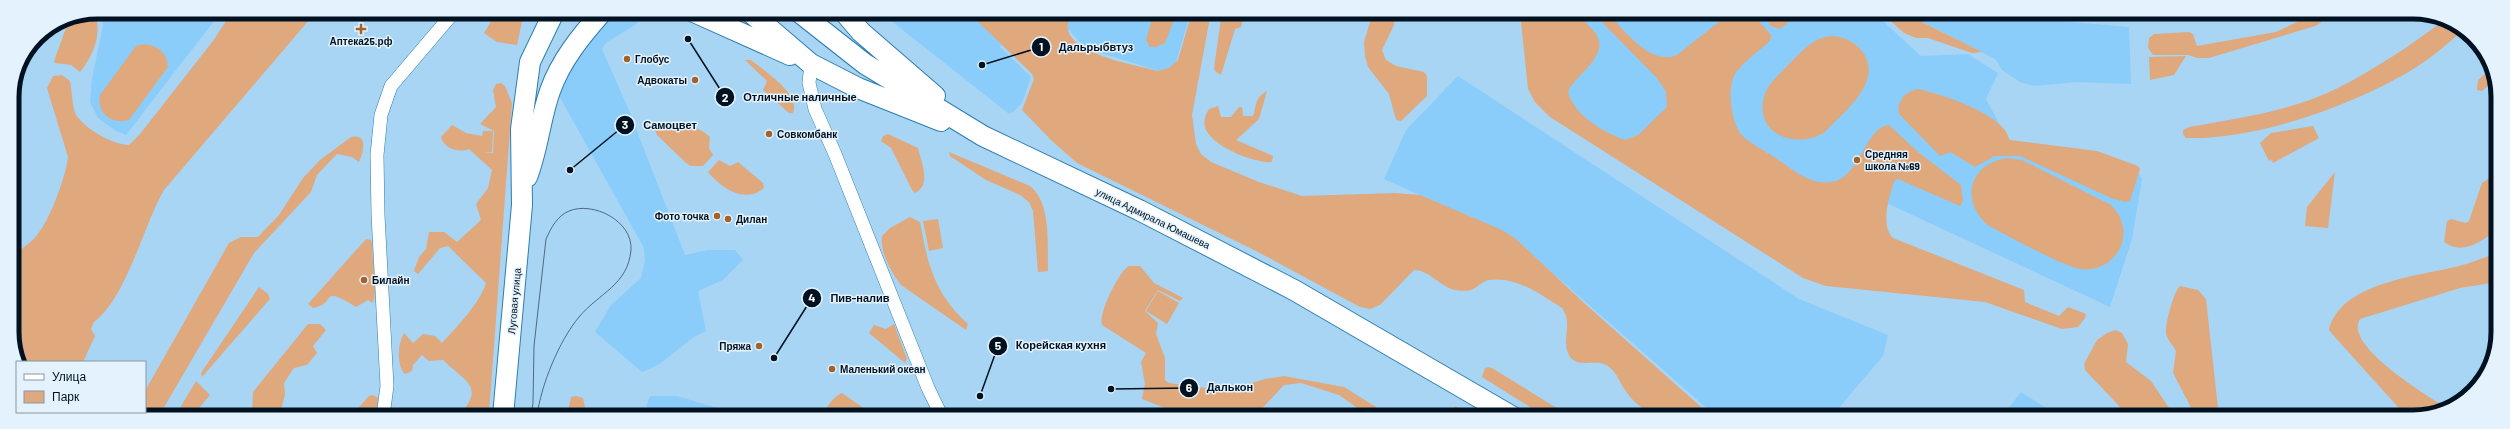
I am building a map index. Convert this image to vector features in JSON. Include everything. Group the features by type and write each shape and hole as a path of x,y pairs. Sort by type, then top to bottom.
{"main road":[{"name":"Луговая улица","path":"504,410 523,186 521,129 530,62 551,19"},
{"name":"Луговая улица","path":"523,186 534,157 550,91 562,64 580,38 596,19"},
{"path":"710,19 811,64 858,88 983,136"},
{"path":"758,19 811,64 853,80 860,78 865,64"},
{"name":"улица Адмирала Юмашева","path":"808,19 865,64 983,136 1139,210 1294,290 1501,410"},
{"path":"850,19 860,32 983,136"}],"street":[{"path":"384,410 387,386 377,155 381,114 391,86 448,19"},
{"path":"811,64 808,83 815,109 835,154 928,388 939,410"}],"shaded area":[{"path":"101,19 216,19 126,135 116,131 98,118 90,102 92,79 103,25"},
{"path":"611,19 637,19 638,23 606,43 602,49 628,108 685,255 708,250 735,250 743,260 723,280 698,291 706,331 694,337 658,365 642,372 595,332 611,305 641,278 645,261 644,248 558,94 568,67 606,22"},
{"path":"889,19 1189,19 1172,75 1085,48 1070,31 1025,21 1000,47 1031,77 1022,103 1009,114"},
{"name":"Средняя школа №69","path":"1530,19 1881,19 1921,56 1968,54 1998,73 1986,99 2000,125 2007,149 2137,171 2142,179 2132,239 2110,307 1848,185 1712,208 1566,108"},
{"path":"1917,19 2046,19 2129,27 2131,84 2077,82 2034,86 2020,82 2002,70 1995,59"},
{"path":"1458,76 1799,299 1888,335 1883,356 1837,410 1709,410 1509,235 1384,179 1406,130"},
{"path":"2021,392 2049,410 2007,410"},
{"path":"650,396 677,396 724,410 645,410"}],"green space":[{"path":"97,19 98,29 93,51 80,72 71,65 55,63 54,61 67,25"},
{"path":"227,19 310,19 164,190 156,205 134,260 116,296 106,311 94,322 91,329 95,336 83,361 25,361 19,337 19,251 35,238 47,219 61,186 68,157 47,88 53,76 62,75 70,81 76,115 86,126 107,139 129,145 140,134 213,41"},
{"path":"493,19 523,19 517,45 497,42 484,33"},
{"path":"975,19 1069,19 1068,30 1073,39 1082,46 1107,58 1158,71 1169,68 1178,60 1190,19 1210,19 1192,115 1196,144 1201,154 1211,162 1259,182 1302,196 1395,193 1420,195 1502,230 1516,239 1583,302 1703,410 1647,410 1640,406 1631,398 1610,368 1604,364 1584,363 1575,361 1571,358 1566,347 1567,320 1562,308 1518,283 1499,279 1489,280 1468,291 1455,290 1445,286 1425,273 1414,270 1380,305 1370,309 1360,307 1256,251 1077,163 1052,141 1022,110 1034,79 1032,74"},
{"path":"1152,19 1174,19 1165,43 1156,47 1150,47 1146,40"},
{"path":"1221,19 1243,19 1241,27 1235,29 1221,75 1215,71 1214,68"},
{"path":"1371,19 1395,19 1394,25 1382,50 1386,60 1396,66 1424,72 1427,76 1427,96 1401,121 1396,120 1389,94 1368,67 1365,56 1364,42"},
{"path":"1521,19 1582,19 1592,29 1598,38 1599,46 1597,54 1592,62 1568,91 1571,100 1582,115 1590,122 1616,137 1625,140 1638,135 1667,107 1666,92 1657,78 1599,19 1613,19 1629,36 1647,51 1667,57 1677,55 1722,19 1757,19 1771,35 1770,41 1751,57 1735,74 1731,87 1732,112 1737,127 1743,136 1752,144 1804,177 1817,182 1831,182 1841,179 1849,172 1874,134 1881,128 1889,125 1918,152 1961,185 1963,201 1960,206 1898,179 1895,180 1888,202 1886,218 1889,233 1893,238 2024,290 2025,302 2059,316 2068,307 2086,314 2085,318 2078,327 2062,329 1985,302 1826,286 1803,278 1550,117 1535,102 1528,89"},
{"path":"1766,19 1792,19 1780,29 1771,26"},
{"path":"1889,19 1916,19 1982,52 1972,53 1928,38 1916,38 1904,33"},
{"path":"2303,19 2327,19 2315,26 2209,58 2198,58 2188,55 2153,55 2148,48 2149,38 2154,34 2189,32 2193,34 2197,46 2276,32"},
{"path":"2439,24 2459,34 2428,59 2391,82 2364,95 2305,118 2243,133 2214,137 2186,138 2183,134 2183,130 2189,127 2265,113 2302,103 2352,81 2405,48"},
{"path":"1833,36 1849,40 1862,51 1868,63 1868,74 1865,85 1851,106 1825,132 1814,137 1802,139 1791,139 1780,136 1772,130 1765,121 1763,110 1764,97 1769,86 1777,76 1807,47 1821,38"},
{"path":"144,44 154,46 161,51 166,57 168,67 129,120 117,121 111,119 100,107 100,95 136,46"},
{"path":"2186,56 2174,75 2150,80 2149,57"},
{"path":"745,60 751,60 787,91 792,98 794,106 793,113 789,113 763,90 767,81"},
{"path":"2487,72 2490,85 2482,91 2477,90 2478,80"},
{"path":"501,83 505,86 512,103 490,400 489,410 464,410 471,398 472,391 470,385 465,380 443,360 429,361 422,355 413,365 412,371 405,374 400,365 399,348 404,333 413,343 423,334 435,336 442,343 479,299 486,283 448,246 440,248 418,274 414,271 419,257 426,249 429,232 444,232 457,242 481,220 476,204 488,188 492,170 469,149 452,149 445,144 441,137 452,125 466,133 482,136 483,131 493,131 492,152 482,152 493,153 494,131 480,124 496,107 493,90 496,84"},
{"path":"1918,89 1951,99 1987,115 2004,129 2010,140 2097,151 2138,166 2140,169 2130,201 2125,202 2111,198 2020,156 1995,156 1975,167 1950,152 1940,156 1899,114 1898,109 1903,97 1906,94"},
{"path":"1267,91 1259,119 1236,140 1273,156 1272,162 1264,162 1244,157 1223,147 1208,134 1204,122 1209,109 1218,106 1221,117 1231,117 1239,107 1242,107 1243,116 1253,116 1258,99"},
{"path":"667,123 690,126 700,130 710,137 709,148 713,155 703,166 691,166 686,163 657,135 655,130 662,124"},
{"path":"2313,126 2319,138 2273,163 2271,159 2269,161 2260,143 2271,133"},
{"path":"888,134 918,148 923,166 924,179 923,185 915,193 912,190 891,148 881,141 883,136"},
{"path":"351,137 360,138 362,141 363,149 359,162 352,157 337,154 317,175 311,192 254,253 162,410 146,410 146,389 229,243 241,237 258,237 279,215 303,178 320,160"},
{"path":"949,152 1030,186 1037,194 1042,203 1047,226 1048,271 1038,272 1033,211 1029,202 1020,195 986,180 950,156"},
{"path":"2006,158 2022,160 2111,205 2118,213 2123,227 2122,243 2116,255 2107,263 2095,268 2082,269 2073,267 2049,257 1989,226 1974,206 1972,186 1976,176 1983,168 1993,162"},
{"path":"719,160 730,166 738,162 763,183 764,188 757,193 749,195 727,189 708,172"},
{"path":"2335,172 2328,228 2305,226 2307,207"},
{"path":"2488,179 2491,179 2491,234 2472,245 2458,248 2451,246 2444,242 2447,221 2451,219 2466,223 2469,221 2482,183"},
{"path":"910,217 920,222 926,252 934,278 947,301 968,324 966,330 901,285 890,268 882,248 882,236 890,228"},
{"path":"938,219 943,248 929,251 923,221"},
{"path":"366,239 371,240 372,244 375,293 373,303 368,300 356,307 344,300 332,296 320,306 313,308 308,304"},
{"path":"2491,255 2491,283 2460,288 2360,319 2358,329 2363,341 2373,353 2401,377 2437,402 2444,404 2423,409 2401,410 2329,330 2336,314 2348,301 2365,291 2404,278 2464,265"},
{"path":"1129,266 1140,266 1154,283 1183,298 1180,301 1158,290 1145,311 1158,323 1156,334 1165,358 1165,380 1169,383 1226,391 1265,379 1284,376 1344,387 1381,410 1360,410 1339,395 1301,383 1284,385 1261,410 1170,410 1142,399 1145,384 1141,362 1146,353 1102,325 1103,312 1110,293"},
{"path":"2180,286 2198,290 2206,299 2218,410 2192,410 2173,373 2176,351 2169,341 2166,330 2172,302 2177,289"},
{"path":"259,287 268,294 270,299 202,377 201,373"},
{"path":"1158,291 1179,303 1167,324 1146,311"},
{"path":"308,324 320,324 326,330 313,346 317,353 307,365 294,368 284,383 285,395 281,410 252,410 253,392"},
{"path":"894,324 907,359 905,363 869,333 874,325 886,329"},
{"path":"2116,330 2122,333 2128,344 2126,362 2151,381 2170,410 2120,410 2120,407 2085,370 2084,364 2097,340 2107,333"},
{"path":"1485,368 1492,368 1560,410 1535,410 1482,377"},
{"path":"196,381 210,395 197,410 179,410"},
{"path":"842,393 866,410 826,410 830,403"},
{"path":"373,395 378,398 377,410 356,410 369,396"},
{"path":"576,396 583,398 586,410 568,410 571,397"},
{"path":"1455,406 1463,410 1453,410"}],"tram line":[{"path":"532,410 534,346 546,239 552,227 565,213 579,209 600,211 619,222 626,230 630,240 631,250 629,262 619,280 579,317 565,338 547,377 538,410"}],"place":[{"name":"Аптека25.рф","path":"361,29"},
{"name":"Отличные наличные","path":"688,39"},
{"name":"Глобус","path":"627,59"},
{"name":"Дальрыбвтуз","path":"982,65"},
{"name":"Адвокаты","path":"695,80"},
{"name":"Совкомбанк","path":"769,134"},
{"name":"Средняя школа №69","path":"1857,160"},
{"name":"Самоцвет","path":"570,170"},
{"name":"Фото точка","path":"717,216"},
{"name":"Дилан","path":"728,219"},
{"name":"Билайн","path":"364,280"},
{"name":"Пряжа","path":"759,346"},
{"name":"Пив-налив","path":"774,358"},
{"name":"Маленький океан","path":"832,369"},
{"name":"Далькон","path":"1111,389"},
{"name":"Корейская кухня","path":"980,396"}]}
